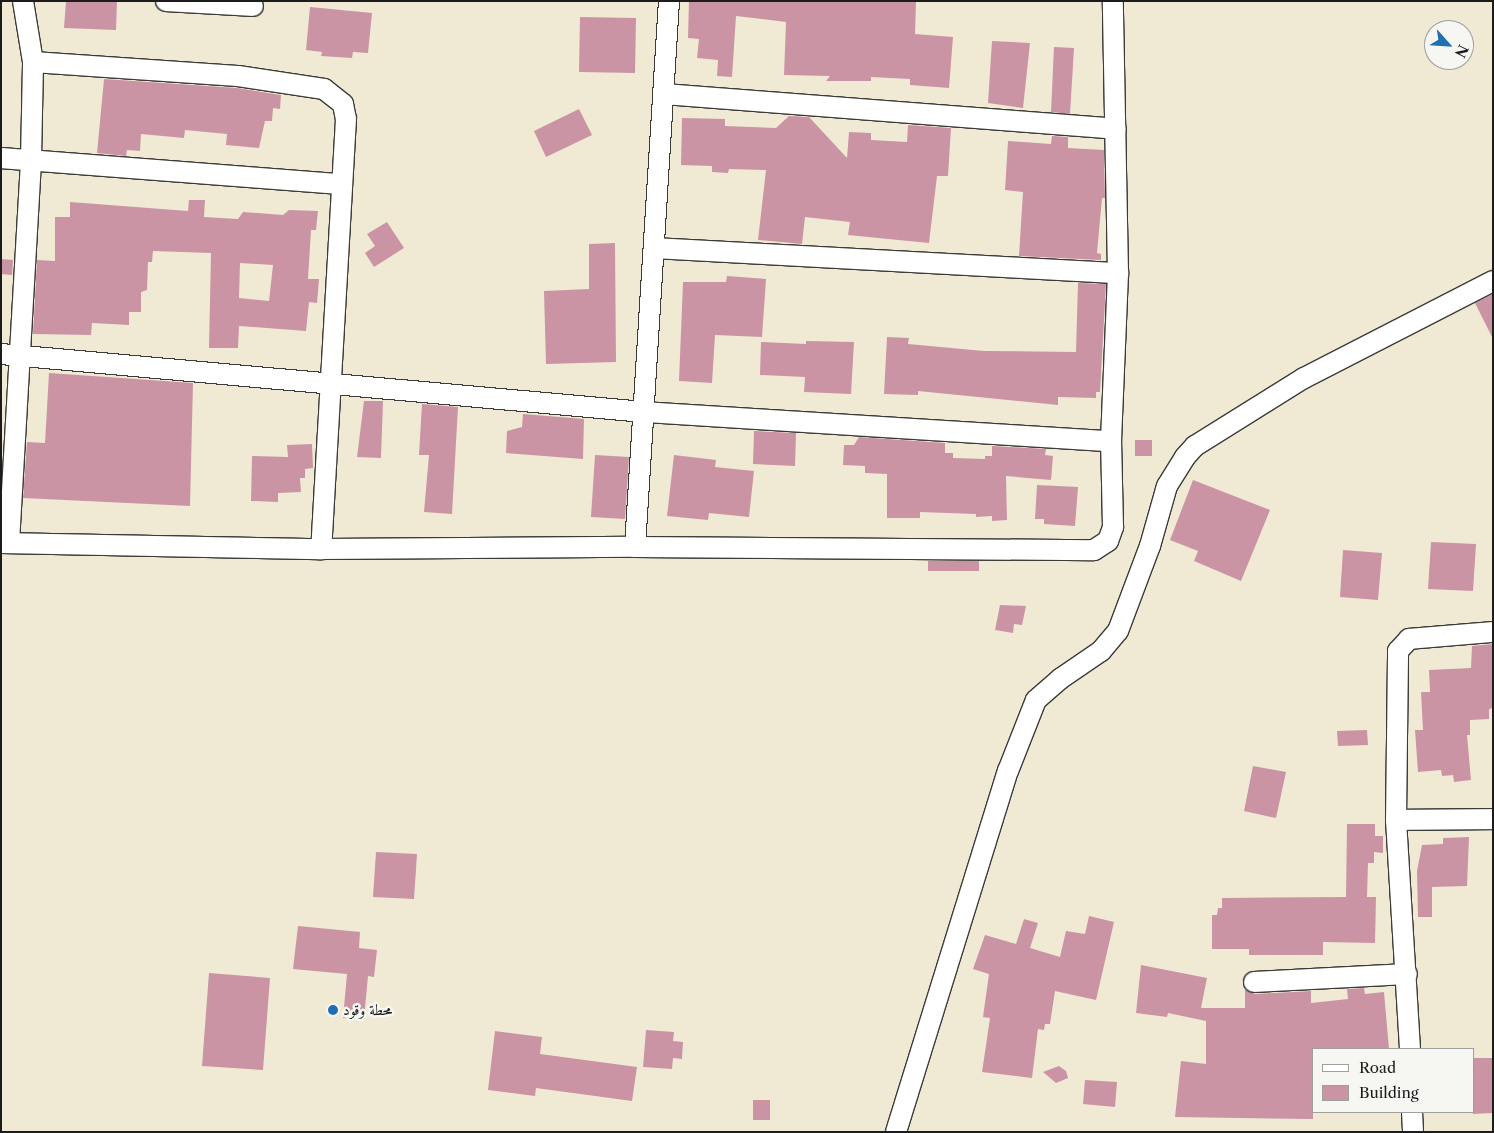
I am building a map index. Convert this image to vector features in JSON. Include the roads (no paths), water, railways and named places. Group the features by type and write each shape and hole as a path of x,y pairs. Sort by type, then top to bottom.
{"street":[{"path":"23,1 33,62 31,160 10,354 5,543 321,549 635,547 1094,550 1108,541 1113,526 1111,441 1118,273 1114,1"},
{"path":"166,1 253,6"},
{"path":"635,547 669,1"},
{"path":"33,62 238,76 324,89 343,104 346,119 340,184 321,549"},
{"path":"664,94 1116,128"},
{"path":"1,158 340,184"},
{"path":"654,248 1118,273"},
{"path":"896,1132 1008,771 1036,700 1060,679 1101,651 1118,631 1150,546 1167,486 1185,457 1195,446 1304,378 1493,281"},
{"path":"10,354 644,412 1111,441"},
{"path":"1410,1048 1407,974 1396,820 1397,658 1401,645 1409,639 1493,632"},
{"path":"1396,820 1493,819"},
{"path":"1254,982 1407,974"},
{"path":"1412,1113 1413,1132"}],"place":[{"name":"محطة وقود","path":"333,1010"}]}
